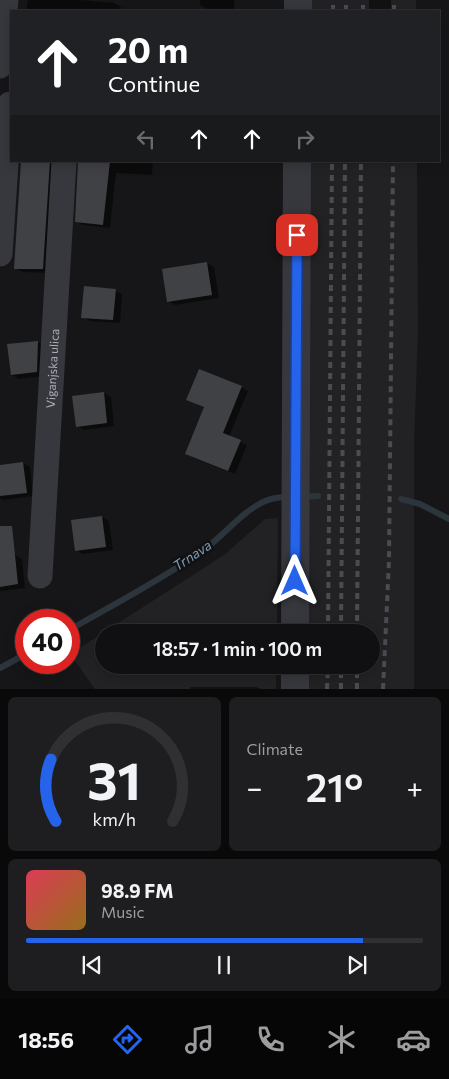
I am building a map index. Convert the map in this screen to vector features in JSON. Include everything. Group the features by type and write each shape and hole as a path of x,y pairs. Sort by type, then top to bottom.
{"street":[{"path":"0,66 6,0"},
{"path":"0,254 7,105"},
{"name":"Viganjska ulica","path":"40,576 64,162"},
{"path":"295,624 297,162"},
{"path":"295,674 295,689"}],"shaded area":[{"path":"312,0 416,0 416,10 312,10"},
{"path":"310,162 417,162 418,330 414,444 414,689 305,689 305,674 380,674 380,624 306,624"},
{"path":"278,518 277,624 116,624 224,555 265,519"},
{"path":"95,638 95,674 276,674 276,689 95,689 80,668 80,648"}],"building":[{"path":"21,162 50,162 43,269 14,269"},
{"path":"78,162 110,162 103,225 75,222"},
{"path":"207,262 212,295 167,302 162,269"},
{"path":"84,286 116,289 113,320 81,318"},
{"path":"38,341 37,372 11,375 7,344"},
{"path":"199,369 242,386 223,433 241,440 228,471 185,454 204,407 186,400"},
{"path":"104,392 107,423 76,427 72,396"},
{"path":"23,462 27,493 0,496 0,465"},
{"path":"102,516 106,547 75,551 71,520"},
{"path":"0,526 12,526 18,584 0,587"}],"waterway":[{"name":"Trnava","path":"302,497 318,496"},
{"name":"Trnava","path":"80,624 185,563 209,546 254,507 269,500 289,497"},
{"name":"Trnava","path":"401,499 420,504 449,519"},
{"name":"Trnava","path":"0,668 15,660"}],"railway":[{"path":"333,0 333,10"},
{"path":"346,0 346,10"},
{"path":"363,0 363,10"},
{"path":"394,0 394,10"},
{"path":"328,624 332,162"},
{"path":"341,624 345,162"},
{"path":"357,624 361,162"},
{"path":"383,689 389,561 393,162"},
{"path":"327,689 328,674"},
{"path":"341,674 341,689"},
{"path":"357,674 357,689"}],"route":[{"path":"295,581 297,235"}]}
